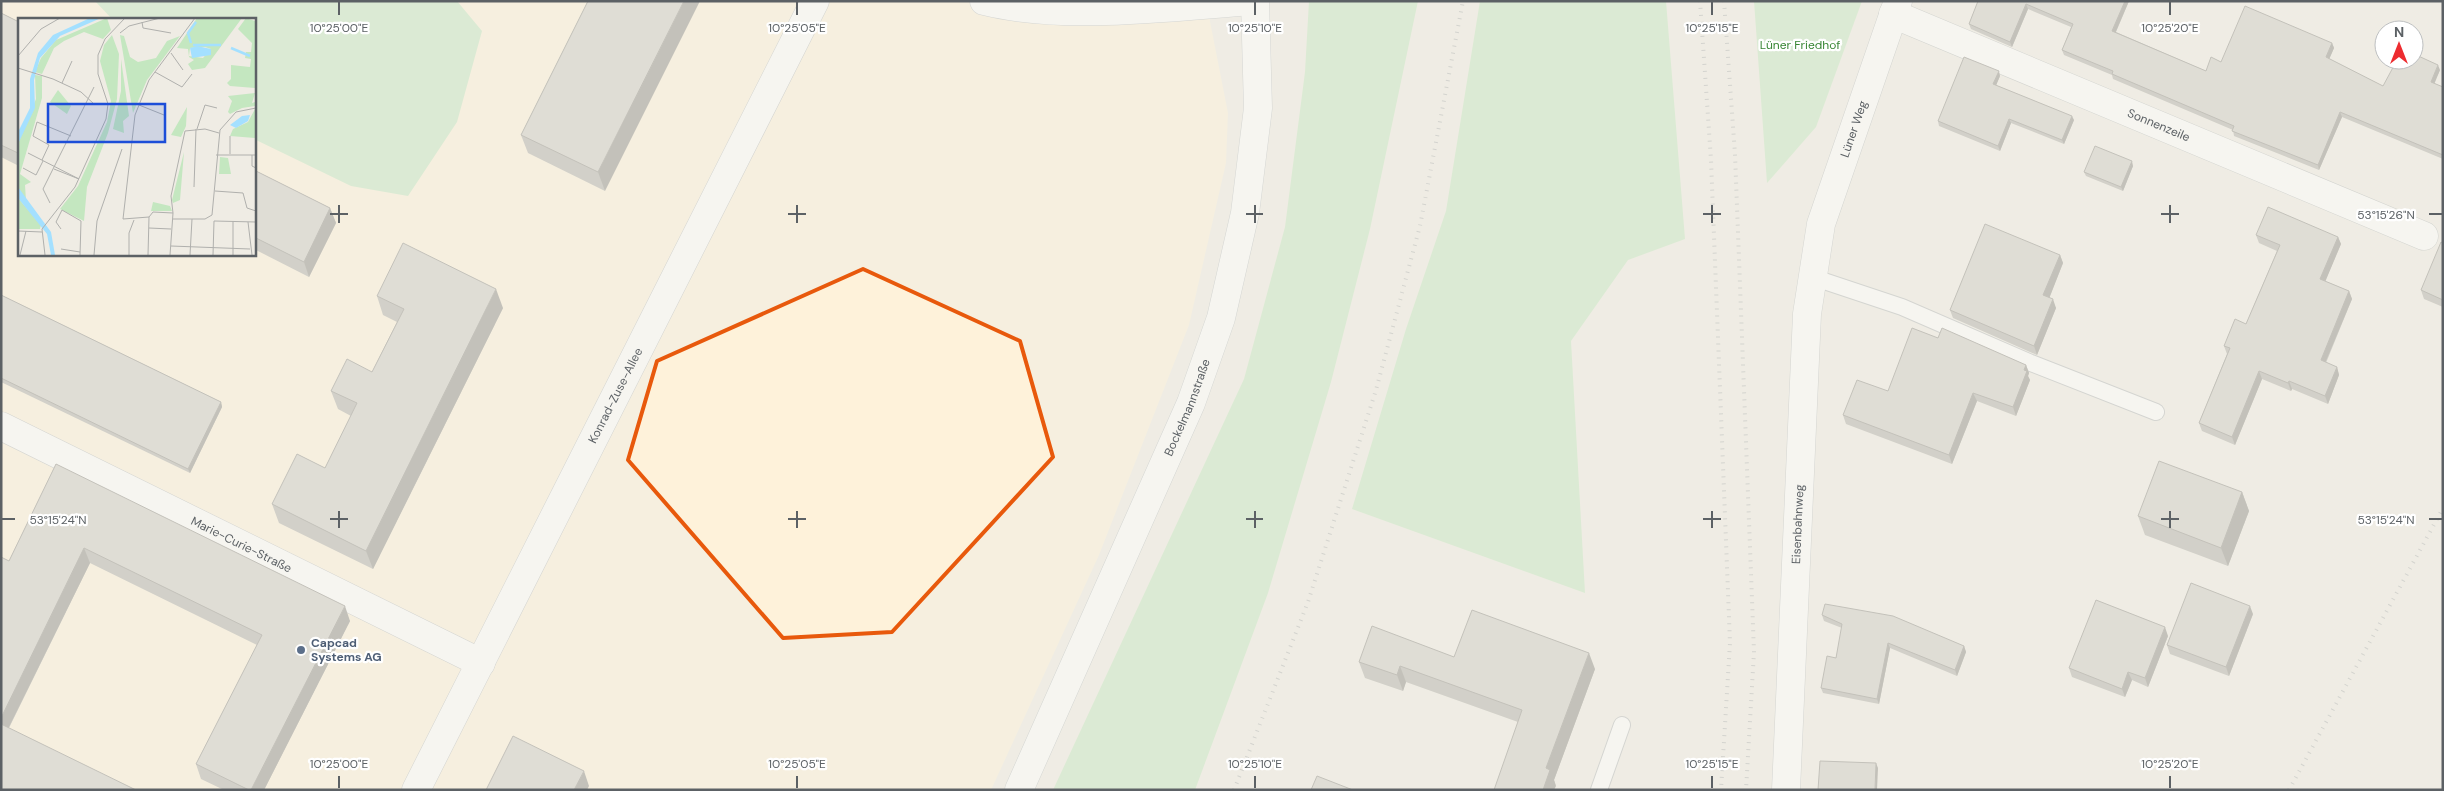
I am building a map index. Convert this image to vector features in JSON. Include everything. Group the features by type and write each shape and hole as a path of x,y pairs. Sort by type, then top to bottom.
{"street":[{"name":"Konrad-Zuse-Allee","path":"416,790 815,1"},
{"path":"984,1 1014,9 1073,11 1254,1"},
{"name":"Bockelmannstraße","path":"1018,790 1191,403 1221,318 1246,213 1258,108 1254,1"},
{"name":"Sonnenzeile","path":"1895,8 2424,236"},
{"name":"Lüner Weg","path":"1813,268 1821,224 1895,8"},
{"name":"Eisenbahnweg","path":"1786,790 1807,314 1813,268"},
{"name":"Marie-Curie-Straße","path":"1,426 481,663"}],"lane":[{"path":"1813,268 2031,363 2156,412"},
{"path":"1600,790 1622,725"}],"highlighted area":[{"path":"863,269 1020,341 1053,457 892,632 783,638 628,460 657,361"}],"shaded area":[{"path":"1,1 1206,1 1228,113 1226,163 1189,325 1099,555 991,790 1,790"}],"green space":[{"path":"95,1 457,1 482,31 457,122 408,196 351,186 255,139 255,18 111,18"},
{"path":"1309,1 1418,1 1370,229 1331,382 1268,593 1195,790 1053,790 1244,379 1285,227 1305,72"},
{"path":"1480,1 1666,1 1685,239 1628,260 1571,341 1585,593 1352,509 1406,329 1446,211"},
{"name":"Lüner Friedhof","path":"1754,1 1862,1 1816,127 1767,183"}],"building":[{"path":"588,1 684,1 598,172 521,135"},
{"path":"1978,1 2125,1 2112,31 2206,71 2211,57 2221,62 2245,6 2332,43 2326,57 2383,86 2392,70 2424,70 2424,59 2438,65 2431,82 2443,87 2443,155 2340,112 2318,165 2232,131 2234,126 2112,74 2113,71 2062,50 2073,24 2026,4 2010,42 1969,24"},
{"path":"1,13 18,22 18,153 1,145"},
{"path":"1964,57 1999,71 1993,84 2072,116 2062,140 2009,119 1998,146 1938,121"},
{"path":"2095,146 2132,161 2121,187 2084,172"},
{"path":"255,170 330,208 304,262 255,238"},
{"path":"2268,207 2338,237 2320,279 2349,291 2321,360 2337,367 2325,396 2259,371 2232,437 2199,423 2230,348 2224,346 2235,319 2246,324 2280,245 2256,235"},
{"path":"1985,224 2060,255 2043,295 2053,299 2034,346 1950,310"},
{"path":"2441,242 2443,243 2443,300 2421,290"},
{"path":"403,243 496,289 366,551 272,504 297,454 325,468 357,403 331,391 347,359 372,372 404,309 377,296"},
{"path":"1,295 221,402 188,469 1,378"},
{"path":"1912,328 1938,338 1942,328 2026,365 2024,370 2027,371 2013,407 1973,393 1949,455 1843,415 1857,380 1888,391"},
{"path":"2159,461 2242,492 2221,548 2138,516"},
{"path":"56,464 345,606 251,790 196,764 262,635 84,548 1,718 1,557 9,561"},
{"path":"2191,583 2250,606 2226,667 2167,645"},
{"path":"2096,600 2165,627 2145,678 2128,672 2122,689 2069,668"},
{"path":"1825,604 1893,616 1964,646 1955,670 1888,643 1877,699 1821,688 1827,656 1836,658 1842,624 1822,615"},
{"path":"1472,610 1589,653 1546,768 1550,770 1543,790 1494,790 1522,710 1400,666 1397,675 1359,662 1372,626 1454,657"},
{"path":"1,724 136,790 1,790"},
{"path":"513,736 584,771 574,790 486,790"},
{"path":"1820,761 1876,763 1875,790 1818,790"},
{"path":"1317,776 1353,790 1311,790"}],"railway":[{"path":"1234,790 1308,602 1376,390 1420,226 1463,1"},
{"path":"1700,1 1711,160 1730,643 1721,790"},
{"path":"1724,1 1735,154 1754,652 1746,790"},
{"path":"2289,790 2443,508"}],"place":[{"name":"Capcad Systems AG","path":"301,650"}]}
